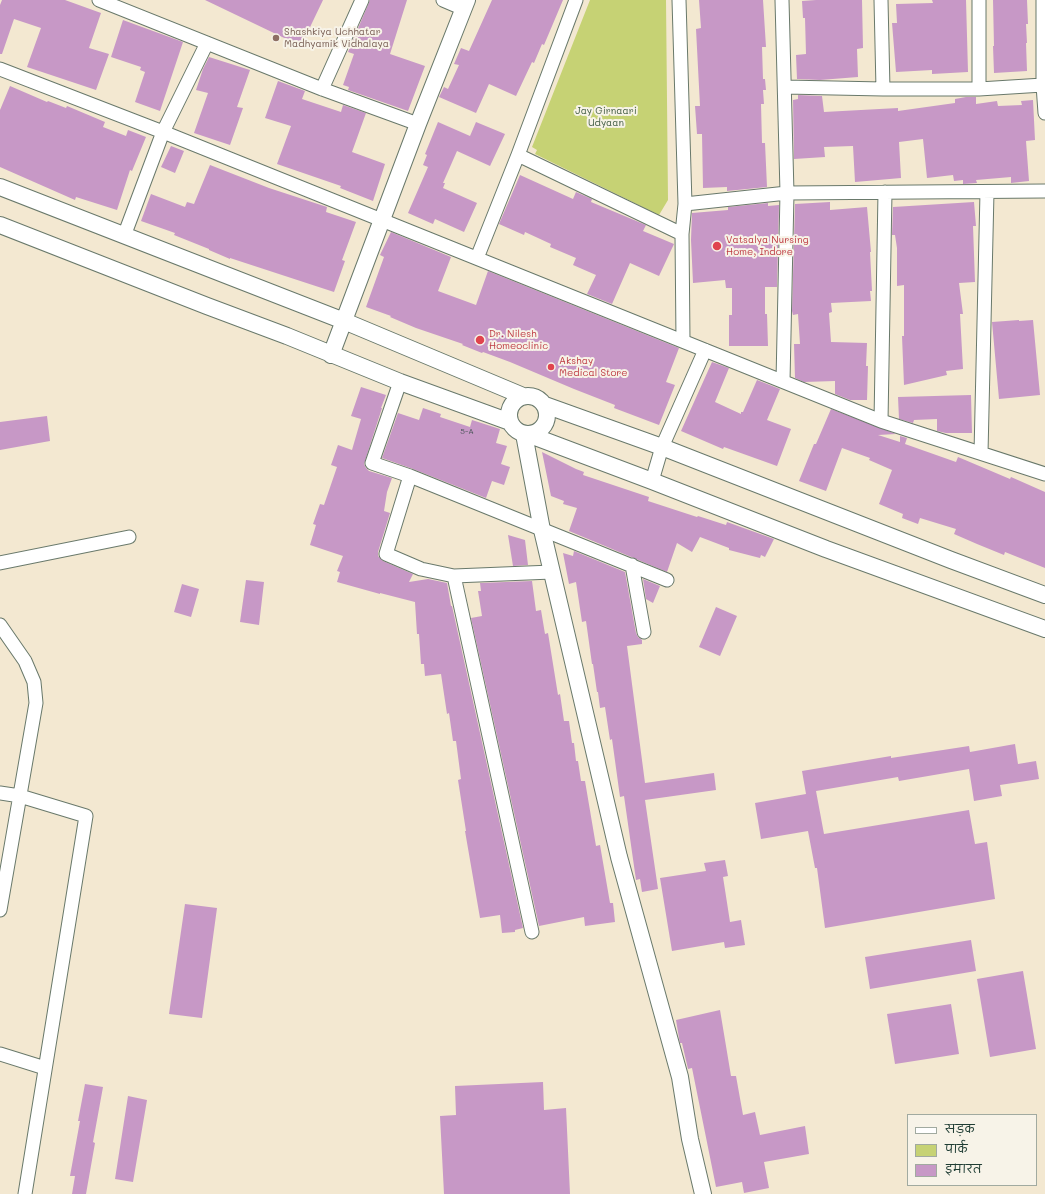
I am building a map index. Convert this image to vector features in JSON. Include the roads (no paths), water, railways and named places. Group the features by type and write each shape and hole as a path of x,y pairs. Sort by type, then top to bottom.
{"street":[{"path":"99,0 322,89 418,124"},
{"path":"322,89 362,0"},
{"path":"331,355 418,124 466,4 443,0"},
{"path":"477,258 518,155 576,0"},
{"path":"679,0 685,204 682,234 683,341"},
{"path":"782,0 787,193 783,381"},
{"path":"880,0 883,89"},
{"path":"979,0 979,89"},
{"path":"1043,0 1043,85 1045,114"},
{"path":"124,236 163,132 207,43"},
{"path":"0,69 163,132 881,421 1045,474"},
{"path":"785,87 979,89 1043,85"},
{"path":"518,155 682,234"},
{"path":"0,188 344,321 523,396 535,397 541,400 545,405 547,411 546,424 536,433 527,434"},
{"path":"685,204 787,193 1045,191"},
{"path":"881,421 885,192"},
{"path":"981,453 987,192"},
{"path":"0,225 287,336 400,382 510,422"},
{"path":"652,481 662,447 705,350"},
{"path":"400,382 372,463 410,476 667,580"},
{"path":"523,396 512,404 509,409 510,422 513,428 518,432 527,434 652,481 826,549 1045,628"},
{"path":"545,405 662,447 951,560 1045,595"},
{"path":"527,434 542,530 619,857 680,1077 690,1139 703,1194"},
{"path":"410,476 386,554 421,569 454,576 552,572"},
{"path":"0,563 129,537"},
{"path":"632,565 644,632"},
{"path":"454,576 532,932"},
{"path":"0,625 25,661 34,682 36,703 0,910"},
{"path":"0,793 20,796 86,816 25,1194"},
{"path":"0,1054 45,1068"}],"place":[{"name":"Shashkiya Uchhatar Madhyamik Vidhalaya","path":"276,38"},
{"name":"Vatsalya Nursing Home, Indore","path":"717,246"},
{"name":"Dr. Nilesh Homeoclinic","path":"480,340"},
{"name":"Akshay Medical Store","path":"551,367"}],"park label":[{"name":"Jay Girnaari Udyaan","path":"606,116"}]}
